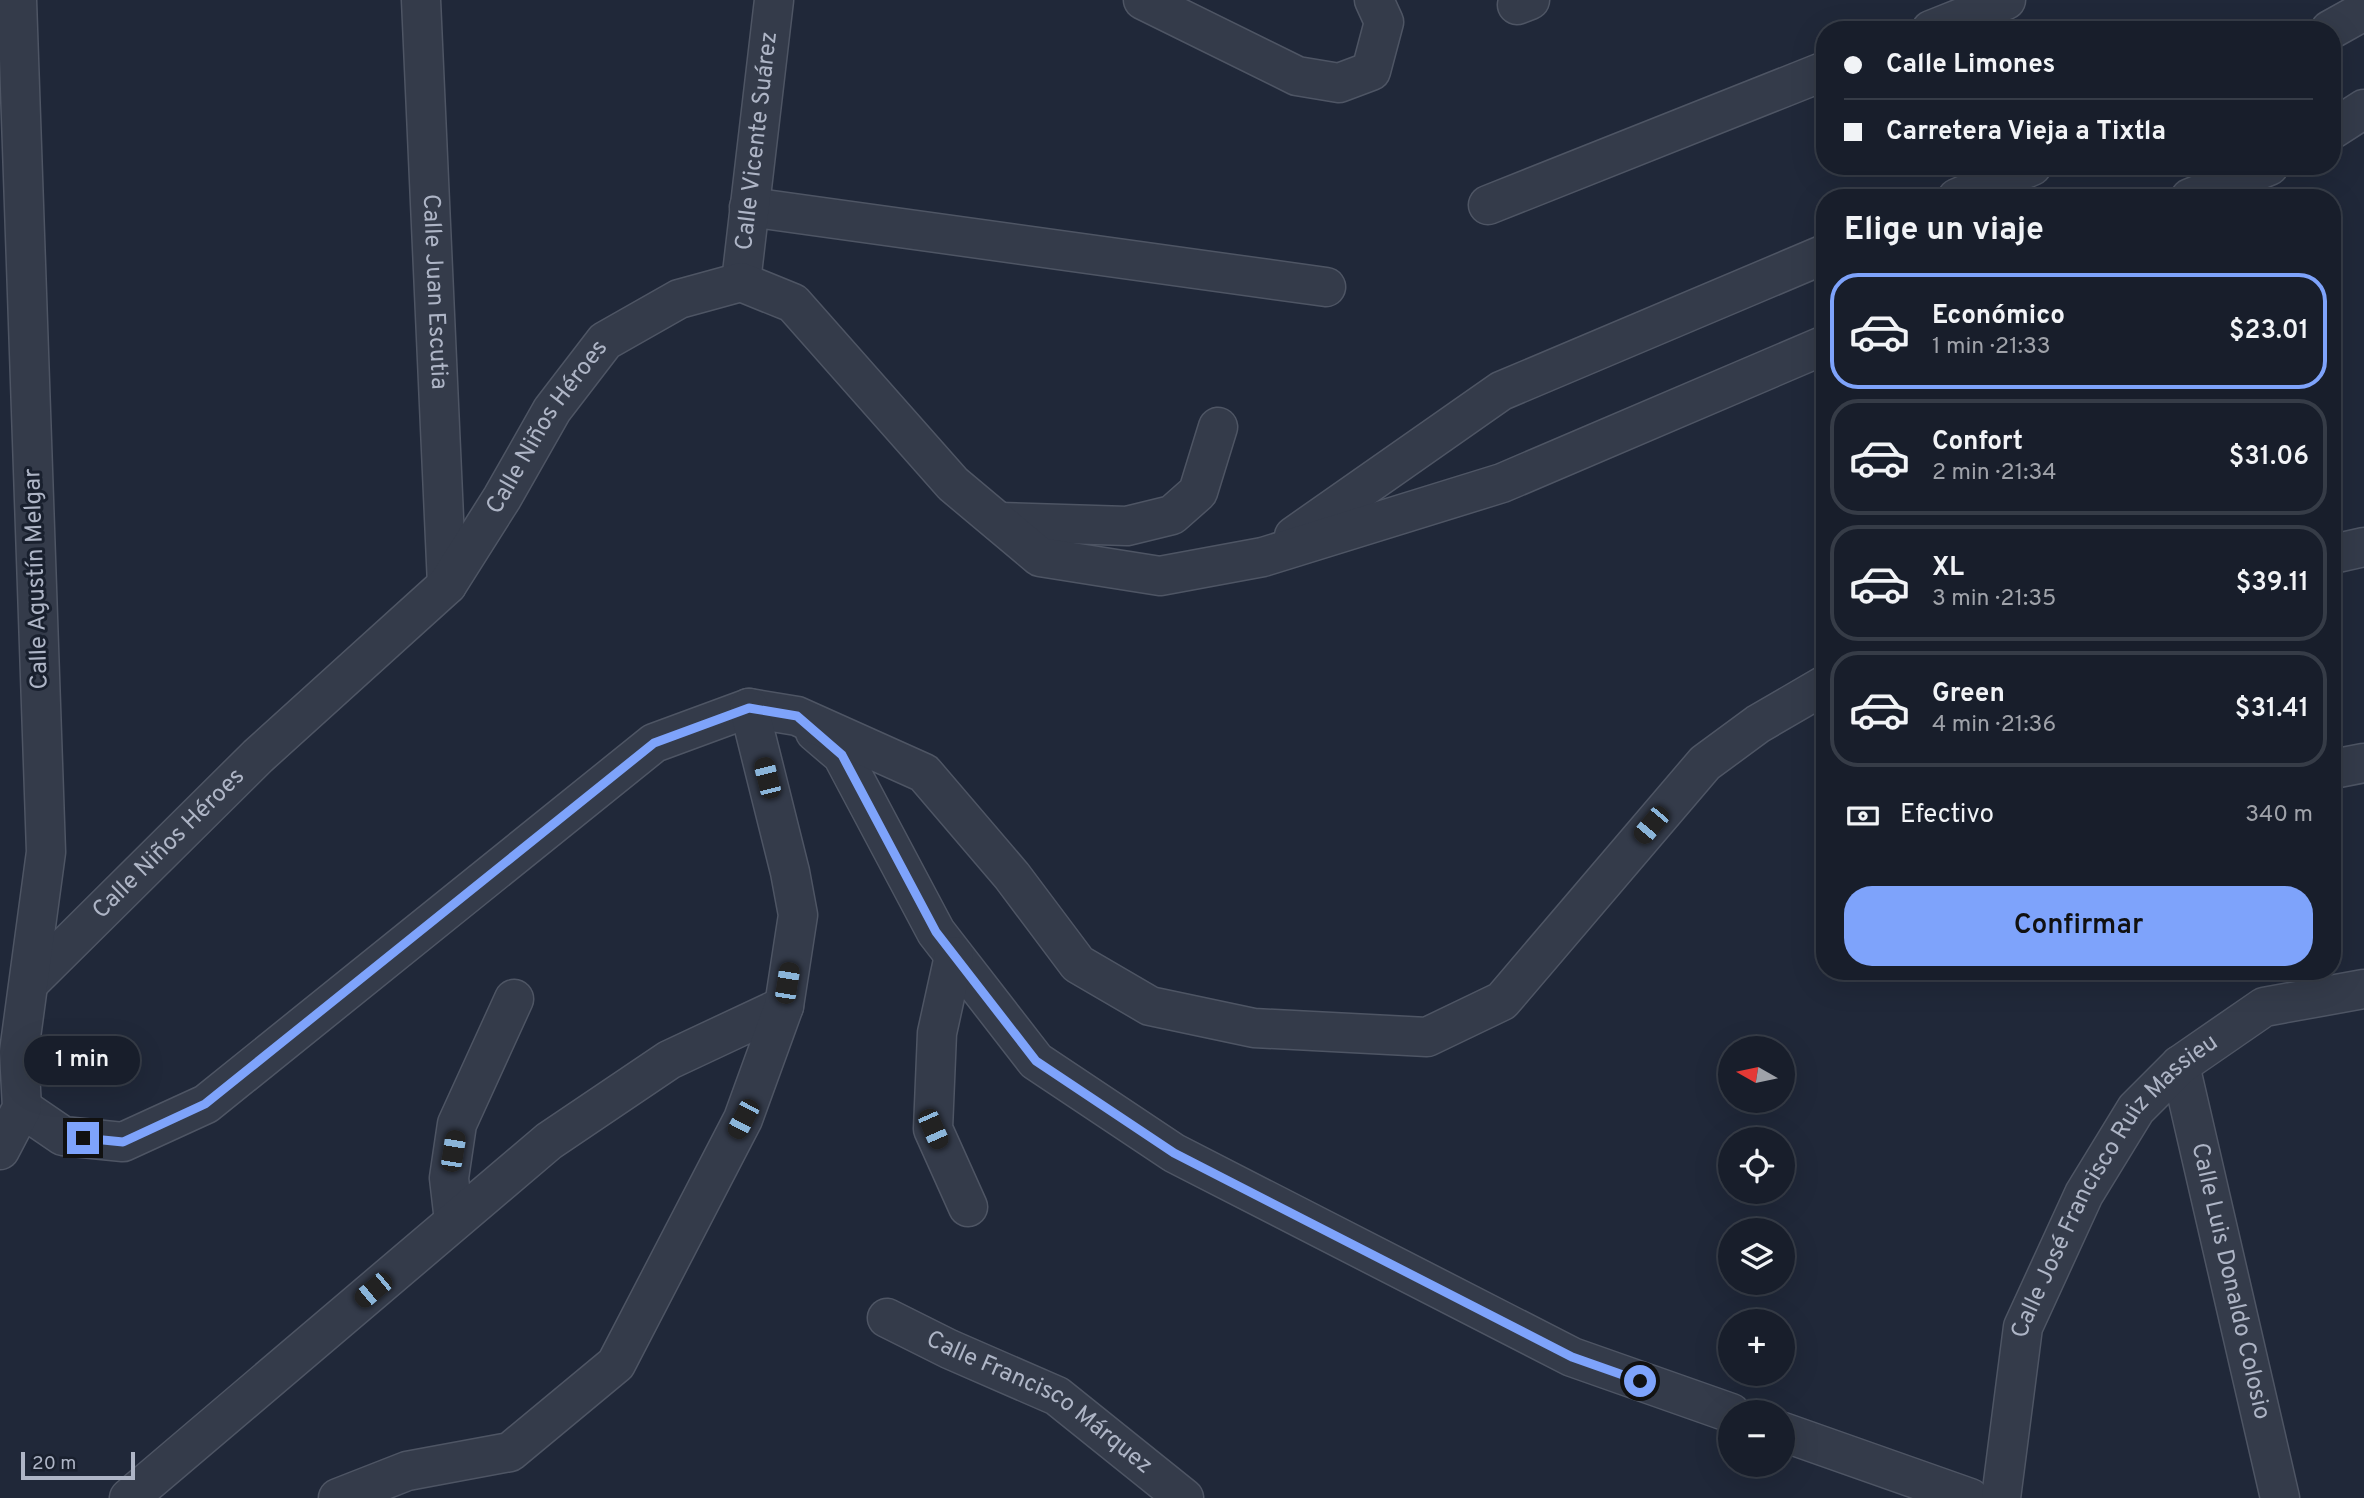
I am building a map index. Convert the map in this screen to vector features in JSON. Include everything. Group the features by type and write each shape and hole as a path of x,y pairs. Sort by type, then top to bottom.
{"street":[{"name":"Calle Agustín Melgar","path":"17,0 46,852 19,1052 22,1108"},
{"name":"Calle Juan Escutia","path":"421,0 447,585"},
{"name":"Calle Vicente Suárez","path":"741,282 774,0"},
{"path":"1143,0 1297,76 1339,83 1371,71 1384,22 1374,0"},
{"path":"1954,21 2006,0"},
{"path":"2341,24 2364,11"},
{"path":"1488,205 1816,75"},
{"path":"2341,124 2364,108"},
{"path":"1978,189 2011,175"},
{"path":"2212,189 2247,175"},
{"path":"750,207 1326,287"},
{"path":"1263,557 1500,391 1816,258"},
{"name":"Calle Niños Héroes","path":"30,982 258,756 447,585 502,498 552,410 605,341 679,299 741,282"},
{"path":"741,282 793,303 953,484 1040,556 1160,576 1263,557 1502,483 1816,349"},
{"path":"999,522 1126,526 1172,515 1198,492 1218,428"},
{"path":"2341,552 2364,547"},
{"path":"0,1150 22,1108 64,1136 123,1142 205,1104 654,743 749,708 797,716 923,773 1012,876 1078,964 1150,1006 1254,1028 1427,1037 1502,1001 1705,763 1758,724 1816,690"},
{"path":"338,1498 407,1471 510,1452 616,1364 743,1119 784,1006 798,915 790,872 749,708"},
{"path":"797,716 842,755 936,932 1036,1061 1174,1153 1572,1357 1718,1408"},
{"path":"2341,767 2364,762"},
{"path":"954,956 937,1032 933,1129 968,1207"},
{"name":"Calle José Francisco Ruiz Massieu","path":"2001,1498 2023,1327 2084,1194 2136,1109 2180,1065 2264,1007 2364,989"},
{"path":"454,1221 449,1178 457,1124 514,999"},
{"path":"129,1498 549,1141 669,1060 784,1006"},
{"name":"Calle Luis Donaldo Colosio","path":"2180,1065 2280,1498"},
{"name":"Calle Francisco Márquez","path":"887,1318 960,1354 1057,1396 1184,1498"},
{"path":"1795,1436 1970,1498"}],"route":[{"path":"83,1138 123,1142 205,1104 654,743 749,708 797,716 842,755 936,932 1036,1061 1174,1153 1572,1357 1640,1381"}]}
